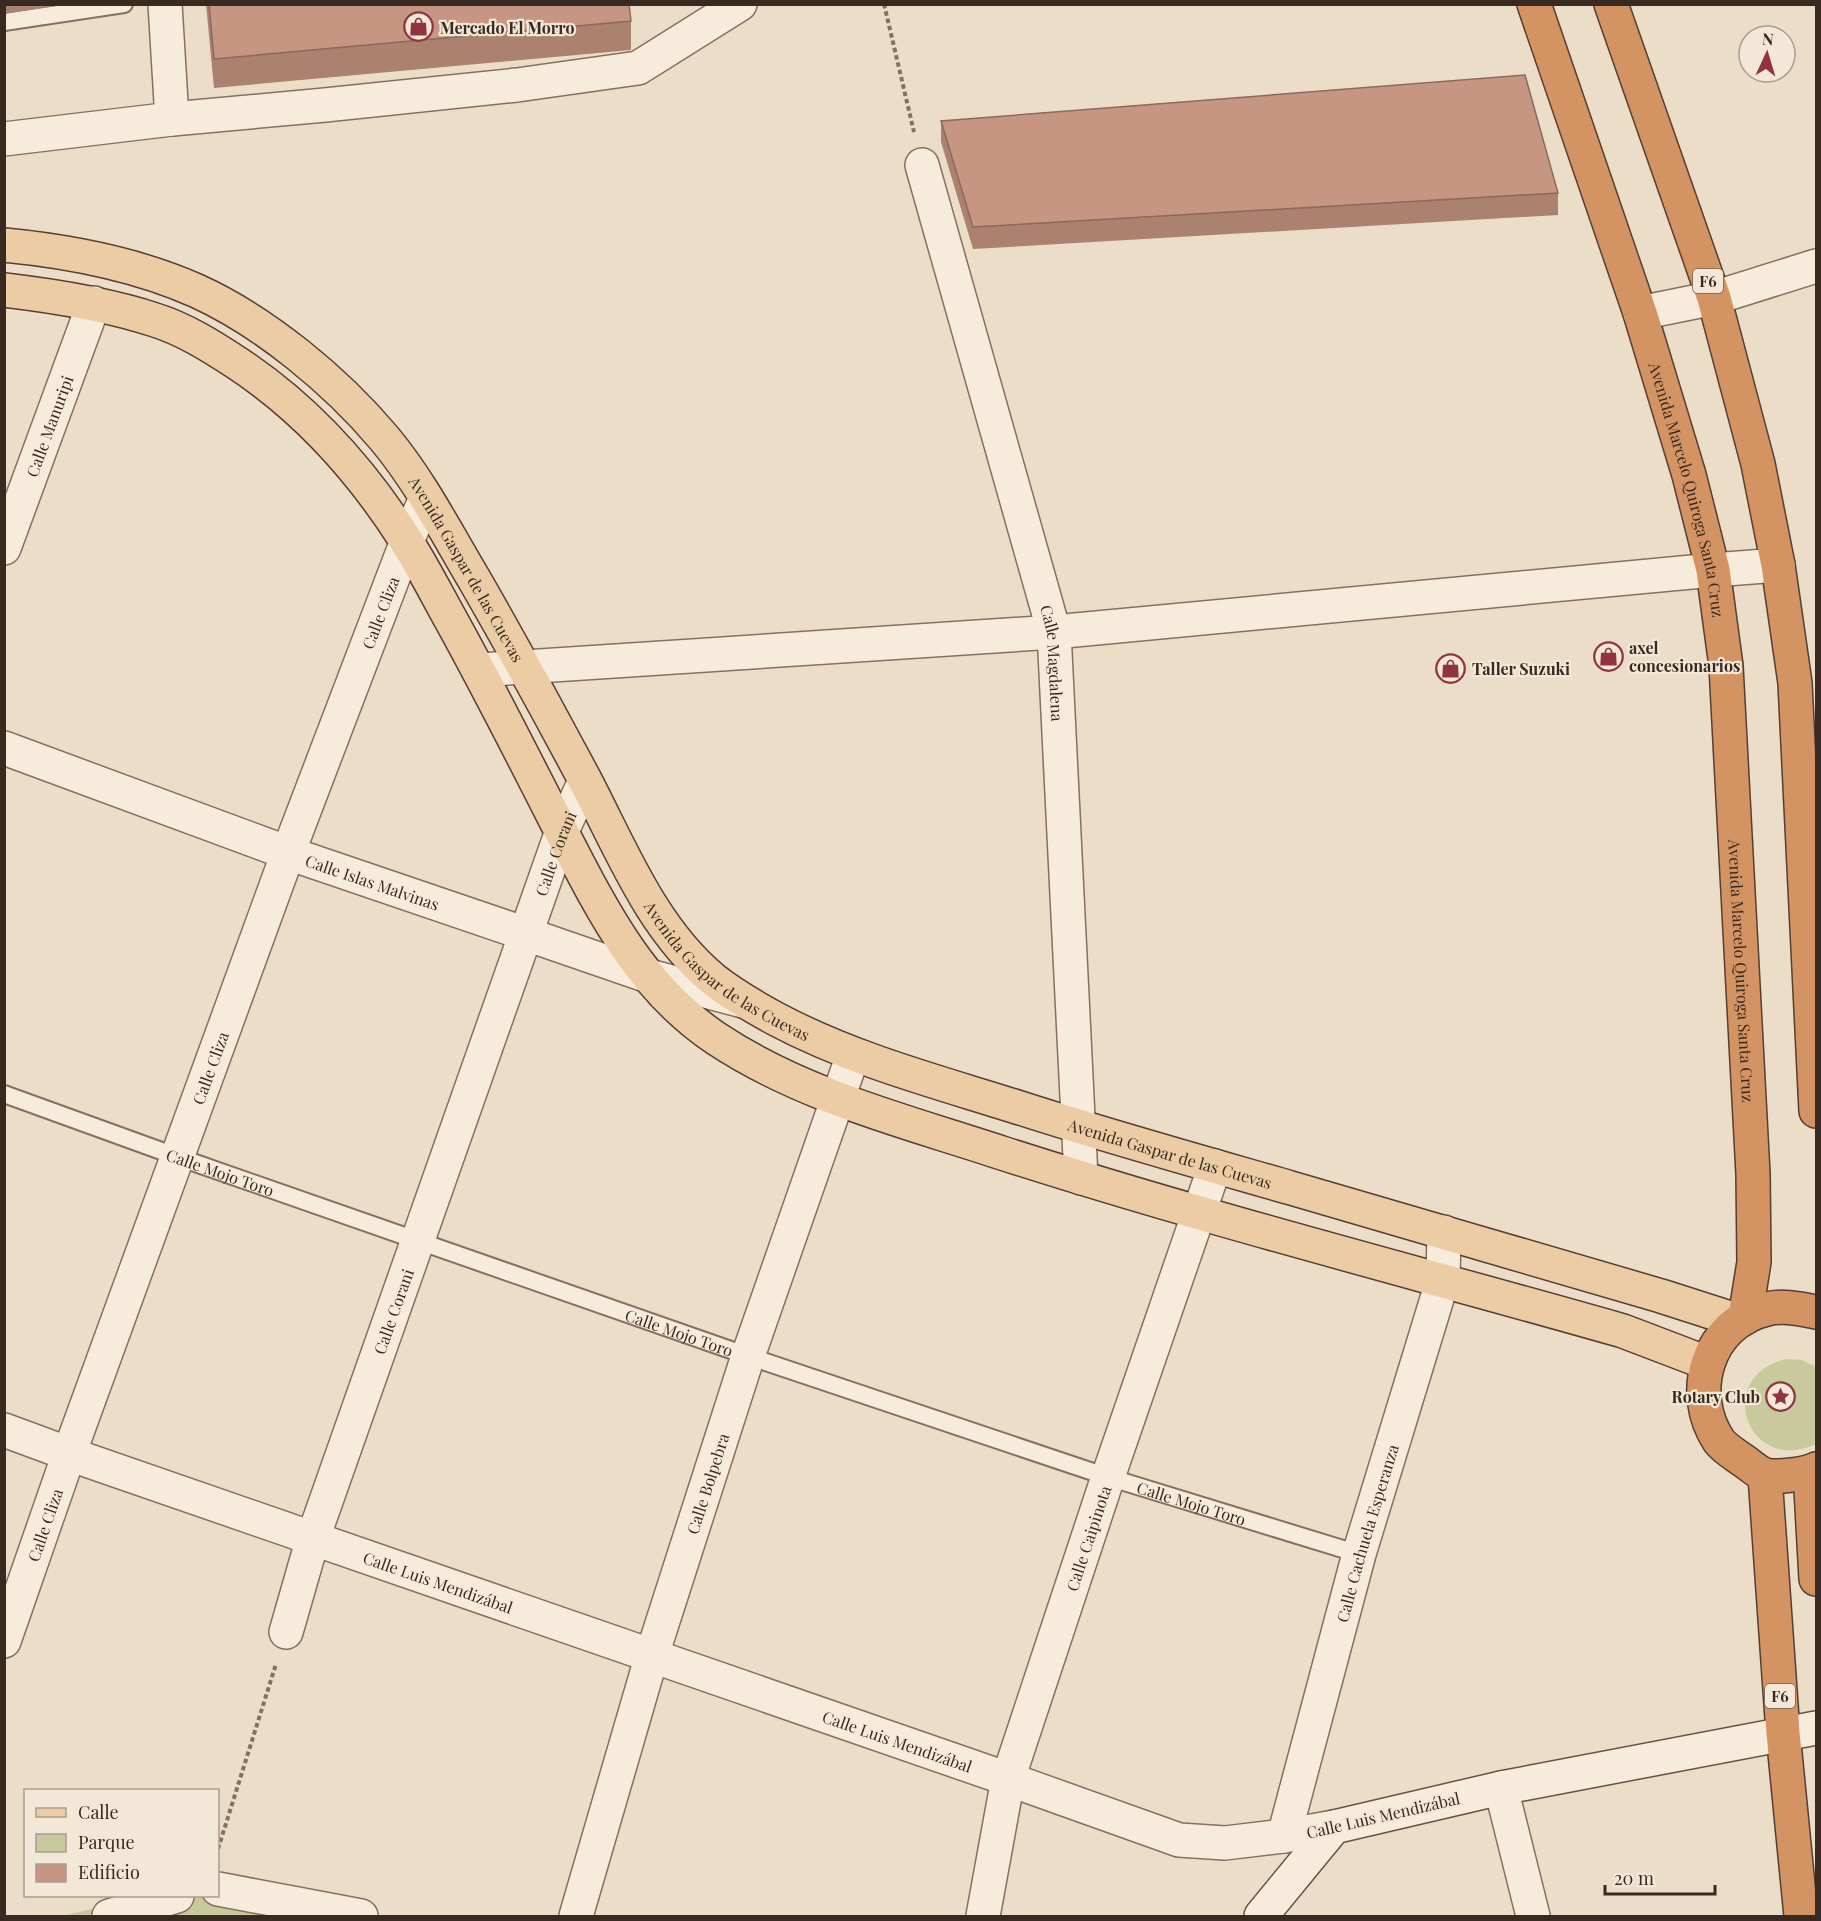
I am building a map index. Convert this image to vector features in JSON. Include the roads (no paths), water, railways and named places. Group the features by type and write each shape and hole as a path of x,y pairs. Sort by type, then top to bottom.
{"highway":[{"name":"Avenida Marcelo Quiroga Santa Cruz","path":"1534,4 1640,314 1689,475 1713,570 1726,666 1753,1174 1754,1263 1742,1320"},
{"name":"F6","path":"1611,4 1714,298 1758,464 1778,565 1795,682 1809,819 1816,1111"},
{"path":"1816,1312 1789,1307 1766,1309 1742,1320 1725,1335 1707,1363 1703,1399 1709,1423 1721,1443 1765,1476 1813,1471 1816,1579"},
{"name":"F6","path":"1765,1476 1783,1733 1801,1917"}],"main road":[{"name":"Avenida Gaspar de las Cuevas","path":"4,245 41,249 149,274 196,291 235,312 310,364 352,402 387,442 426,498 526,668 648,901 665,926 711,978 744,1001 801,1032 853,1055 1077,1126 1742,1320"},
{"path":"4,290 94,303 159,321 206,343 266,382 319,429 365,482 407,541 479,670 608,918 645,975 679,1010 716,1039 766,1068 836,1099 1081,1178 1199,1213 1623,1331 1707,1363"}],"street":[{"path":"165,4 172,119"},
{"path":"4,139 172,119 517,85 638,69 698,17 740,4"},
{"name":"Calle Magdalena","path":"922,165 1054,632 1081,1178"},
{"path":"1640,314 1714,298 1816,266"},
{"name":"Calle Manuripi","path":"4,548 94,303"},
{"name":"Calle Cliza","path":"4,1641 69,1455 288,853 407,541 426,498"},
{"path":"479,670 1054,632 1778,565"},
{"name":"Calle Islas Malvinas","path":"4,748 288,853 645,975 744,1001"},
{"name":"Calle Corani","path":"286,1632 313,1538 562,831 585,781"},
{"name":"Calle Bolpebra","path":"576,1917 652,1655 748,1356 853,1055"},
{"name":"Calle Caipinota","path":"982,1917 1008,1779 1108,1477 1215,1166"},
{"name":"Calle Cachuela Esperanza","path":"1284,1836 1359,1554 1443,1280 1444,1232"},
{"name":"Calle Luis Mendizábal","path":"4,1430 69,1455 652,1655 1179,1840 1225,1843 1284,1836 1334,1827 1501,1788 1816,1728"},
{"path":"1501,1788 1533,1917"},
{"path":"1261,1917 1334,1827"},
{"path":"219,1889 362,1917"},
{"path":"109,1917 174,1897"}],"lane":[{"path":"4,22 124,4"},
{"name":"Calle Mojo Toro","path":"4,1094 748,1356 1108,1477 1359,1554"}],"place":[{"name":"Mercado El Morro","path":"419,27"},
{"name":"axel concesionarios","path":"1608,656"},
{"name":"Taller Suzuki","path":"1451,668"},
{"name":"Rotary Club","path":"1781,1396"}]}
